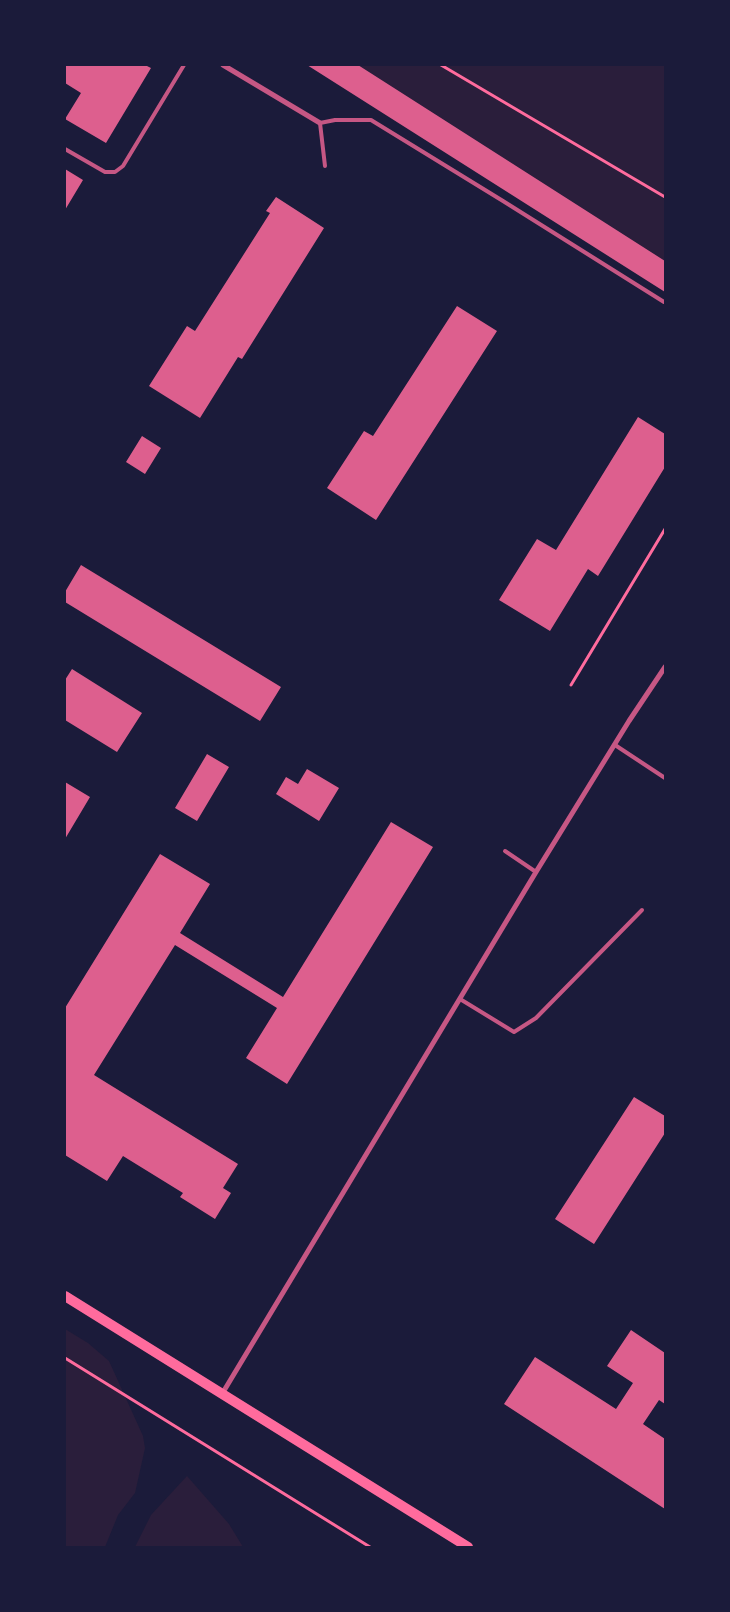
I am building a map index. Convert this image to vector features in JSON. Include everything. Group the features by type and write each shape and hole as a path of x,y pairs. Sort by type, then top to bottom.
{"main road":[{"path":"65,1296 468,1547"}],"street":[{"path":"223,65 320,123"},
{"path":"221,1394 536,872 629,721 665,667"}],"lane":[{"path":"65,149 105,172 115,172 123,166 184,65"},
{"path":"325,166 320,123 335,120 371,120 664,302"},
{"path":"615,745 665,778"},
{"path":"505,851 536,872"},
{"path":"460,999 514,1032 536,1018 642,910"}],"path":[{"path":"441,65 665,197"},
{"path":"571,684 665,529"},
{"path":"65,1358 370,1547"}],"shaded area":[{"path":"358,65 665,65 665,261"},
{"path":"65,1329 88,1343 109,1361 143,1436 145,1448 135,1493 118,1515 105,1547 65,1547"},
{"path":"187,1476 229,1524 243,1547 135,1547 151,1515"}],"building":[{"path":"65,65 145,65 151,68 106,143 65,119 81,93 65,83"},
{"path":"307,65 358,65 665,261 665,292"},
{"path":"65,169 83,180 65,210"},
{"path":"276,197 324,228 242,359 238,357 200,418 149,386 187,326 195,331 270,213 266,211"},
{"path":"457,306 497,331 376,520 327,488 364,431 373,436"},
{"path":"638,417 665,434 665,467 598,576 588,569 550,631 499,600 537,539 556,550"},
{"path":"142,436 161,448 145,474 126,462"},
{"path":"81,565 281,687 260,721 65,602 65,592"},
{"path":"72,669 142,713 117,752 65,720 65,680"},
{"path":"207,754 229,767 197,821 175,808"},
{"path":"307,769 339,788 319,821 276,794 286,777 298,784"},
{"path":"65,782 90,797 65,839"},
{"path":"391,822 433,847 287,1084 246,1058 277,1008 175,945 94,1075 238,1164 223,1188 231,1193 215,1219 180,1197 183,1193 123,1156 107,1181 65,1155 65,1008 160,854 210,884 180,933 283,997"},
{"path":"634,1097 665,1116 665,1133 594,1244 555,1219"},
{"path":"631,1330 665,1353 665,1404 659,1400 643,1424 665,1439 665,1509 504,1404 535,1357 616,1409 633,1383 607,1366"}]}
